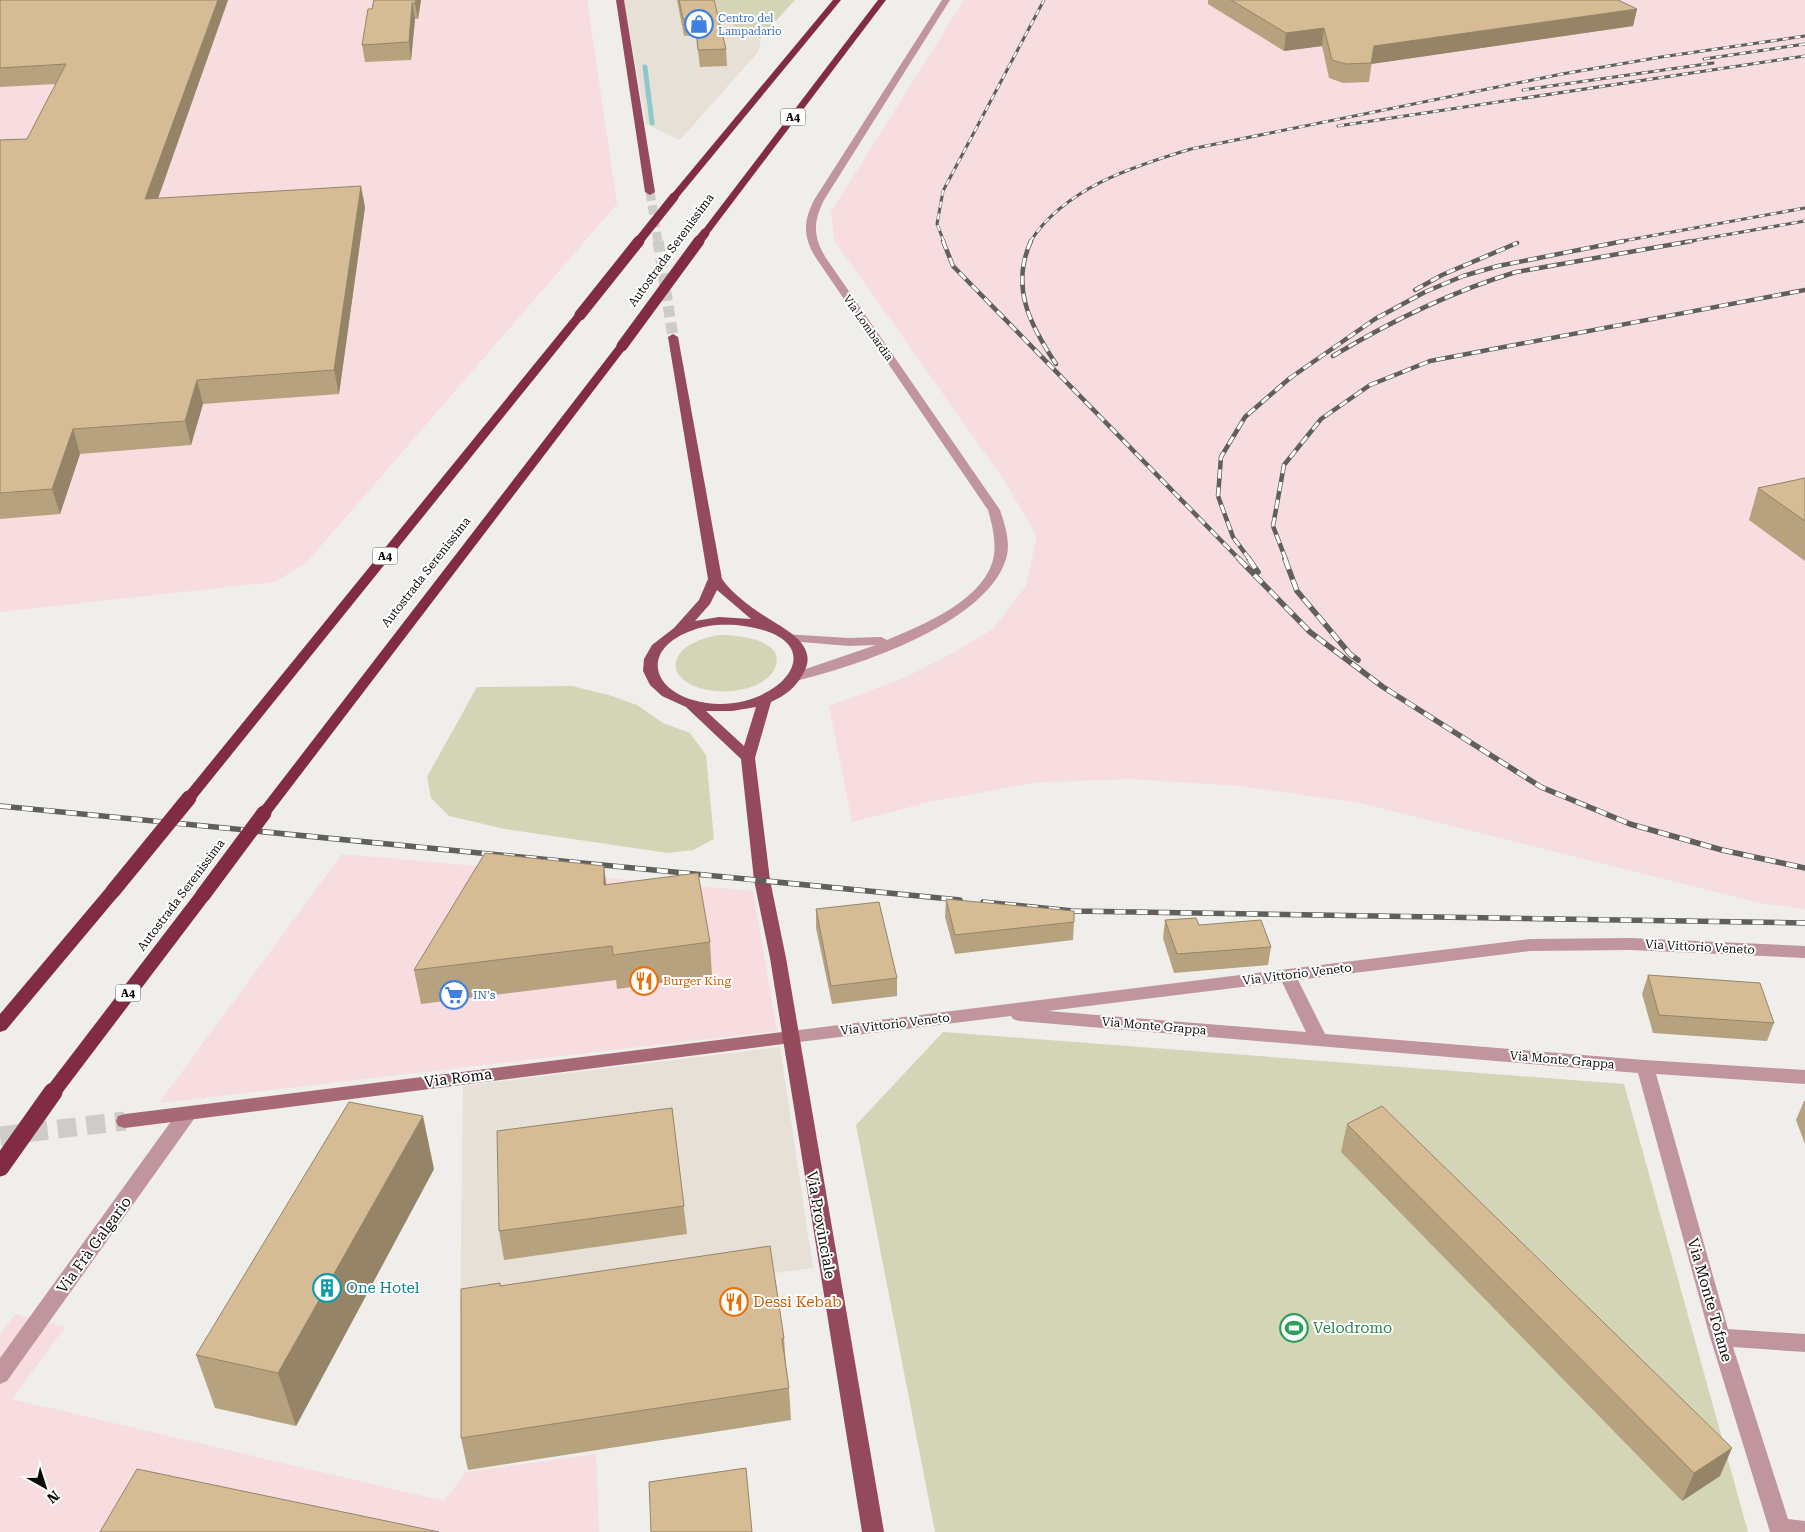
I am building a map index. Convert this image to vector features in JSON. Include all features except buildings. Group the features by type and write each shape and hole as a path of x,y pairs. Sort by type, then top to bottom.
{"highway":[{"name":"A4","path":"0,1026 189,798 674,198 837,0"},
{"name":"Autostrada Serenissima","path":"0,1168 54,1092 264,813 622,346 705,233 882,0"}],"main road":[{"path":"620,0 650,192"},
{"path":"673,336 715,580 738,603 789,637 799,649 801,663 796,676 783,689 765,699 741,706 716,707 692,704 672,697 656,686 649,672 650,657 660,643 678,631 704,601 715,580"},
{"path":"678,631 700,624 724,620 749,621 772,627"},
{"path":"692,704 748,758 765,699"},
{"name":"Via Provinciale","path":"748,758 762,880 778,958 873,1532"}],"street":[{"name":"Via Lombardia","path":"796,676 919,631 950,617 974,600 990,581 1000,560 1002,541 994,510 834,278 816,250 808,228 819,200 946,0"},
{"name":"Via Lombardia","path":"789,637 865,643 893,639 919,631"},
{"name":"Via Vittorio Veneto","path":"790,1037 1550,944 1639,944 1805,952"},
{"path":"1287,975 1318,1040"},
{"name":"Via Monte Grappa","path":"989,1012 1645,1067 1805,1077"},
{"name":"Via Roma","path":"125,1121 790,1037"},
{"name":"Via Monte Tofane","path":"1645,1067 1720,1337 1781,1530"},
{"name":"Via Frà Galgario","path":"0,1375 187,1114"},
{"path":"1720,1337 1805,1343"},
{"path":"1781,1530 1805,1531"}],"shaded area":[{"path":"0,0 587,0 617,204 307,562 275,582 0,612"},
{"path":"624,0 711,0 714,13 731,17 737,35 762,36 758,52 680,140 646,124"},
{"path":"964,0 1805,0 1805,909 1760,903 1360,803 1240,786 1131,779 1040,782 933,801 852,822 829,706 904,678 951,654 993,629 1026,586 1037,536 1004,480 834,240 831,212"},
{"path":"342,854 753,891 777,1031 159,1103"},
{"path":"780,1047 813,1268 460,1314 463,1086"},
{"path":"15,1314 65,1327 12,1399 444,1501 466,1472 596,1454 599,1532 0,1532 0,1335"}],"green space":[{"path":"711,0 795,0 762,36 737,35 731,17 714,13"},
{"path":"719,635 747,638 767,645 774,651 777,658 775,668 769,677 748,688 722,691 697,687 683,679 677,672 676,666 678,656 682,651 693,643"},
{"path":"572,686 609,695 637,705 663,723 690,733 706,755 714,839 693,850 668,853 505,829 449,816 431,798 427,777 477,687"},
{"name":"Velodromo","path":"943,1032 1624,1084 1748,1532 935,1532 856,1125"}],"waterway":[{"path":"645,67 652,123"}],"tunnel":[{"path":"650,192 658,242"},
{"path":"658,241 673,337"},
{"path":"0,1136 125,1121"}],"railway":[{"path":"944,242 937,224 943,191 1044,0"},
{"path":"1030,242 1044,223 1061,207 1081,193 1124,172 1191,149 1562,74 1661,57 1805,36"},
{"path":"1704,59 1805,44"},
{"path":"1338,126 1805,56"},
{"path":"1523,90 1713,63"},
{"path":"1617,242 1805,208"},
{"path":"1685,242 1805,221"},
{"path":"943,241 953,266 1240,560"},
{"path":"1031,241 1022,274 1026,305 1038,335 1056,364"},
{"path":"1250,560 1233,537 1218,496 1221,457 1245,417 1290,378 1375,319 1425,292 1463,276 1498,266 1624,241"},
{"path":"1333,356 1422,308 1516,272 1692,241"},
{"path":"1415,290 1442,275 1517,243"},
{"path":"1286,560 1273,526 1284,465 1321,419 1370,385 1430,361 1805,290"},
{"path":"1239,559 1310,632 1383,687 1541,787 1630,824 1722,850 1805,868"},
{"path":"1249,559 1258,572"},
{"path":"1285,559 1297,591 1350,654 1358,660"},
{"path":"0,806 960,900"},
{"path":"983,902 1073,911 1805,923"}],"place":[{"name":"Centro del Lampadario","path":"699,24"},
{"name":"Burger King","path":"644,981"},
{"name":"IN's","path":"454,995"},
{"name":"One Hotel","path":"327,1288"},
{"name":"Dessi Kebab","path":"734,1302"},
{"name":"Velodromo","path":"1294,1328"}]}
